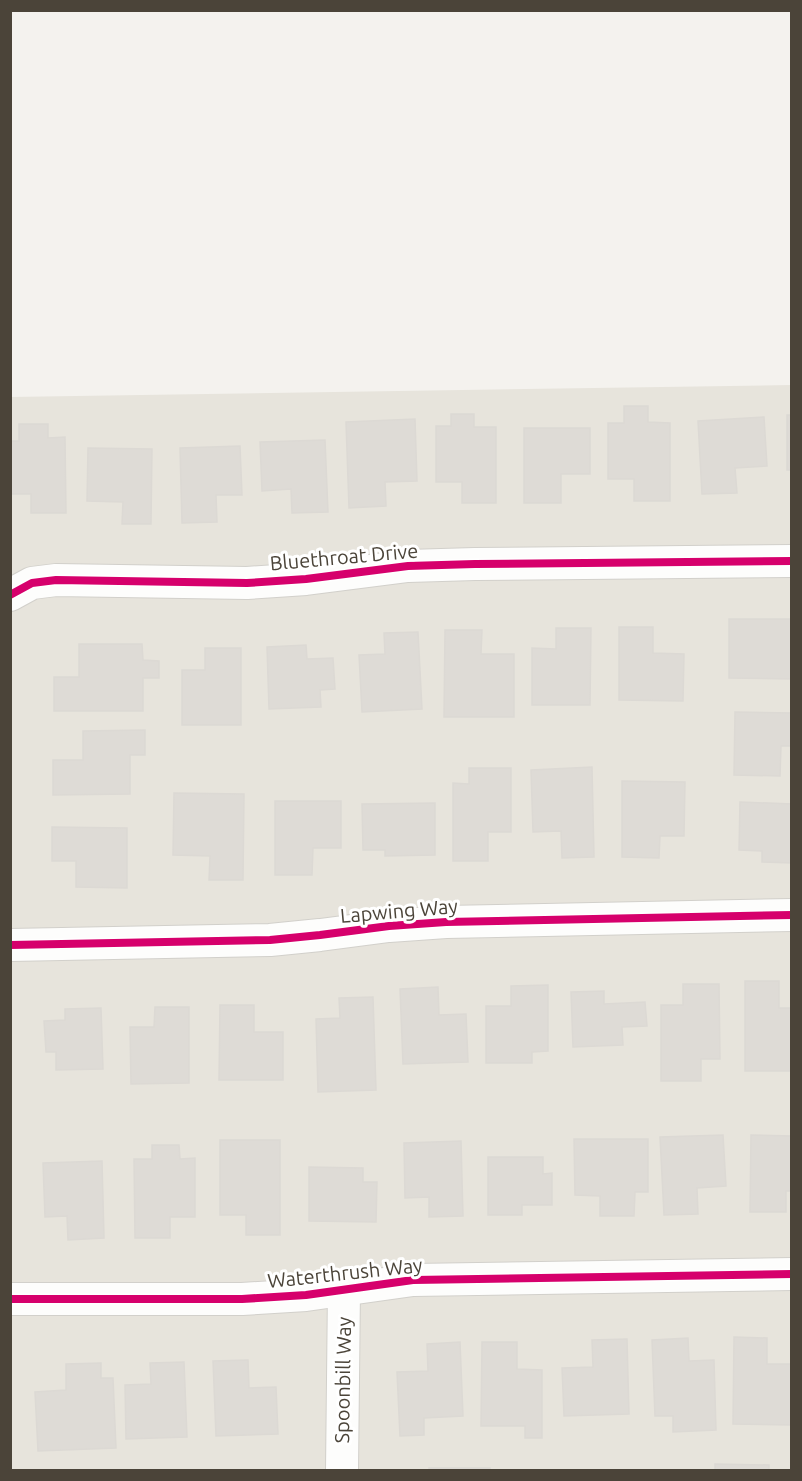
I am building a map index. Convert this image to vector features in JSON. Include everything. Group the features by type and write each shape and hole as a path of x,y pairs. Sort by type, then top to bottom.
{"street":[{"name":"Bluethroat Drive","path":"10,595 32,583 56,580 247,583 306,579 408,566 792,561"},
{"name":"Lapwing Way","path":"10,945 270,940 389,926 446,922 792,915"},
{"name":"Waterthrush Way","path":"10,1299 242,1299 306,1295 413,1280 792,1274"},
{"name":"Spoonbill Way","path":"342,1470 344,1289"}],"shaded area":[{"path":"791,385 791,1470 11,1470 10,397"}],"building":[{"path":"624,406 648,406 648,422 670,423 670,501 634,501 634,479 608,479 608,423 624,423"},
{"path":"451,414 474,414 474,427 496,427 496,503 462,503 462,482 436,482 436,426 451,426"},
{"path":"787,415 792,415 792,470 787,470"},
{"path":"764,417 767,466 735,468 737,493 702,494 698,421"},
{"path":"415,419 417,481 385,482 386,506 349,508 346,422"},
{"path":"19,424 48,424 48,438 65,437 66,513 31,513 31,494 10,494 10,441 19,441"},
{"path":"524,428 590,428 590,474 561,474 561,503 524,503"},
{"path":"325,440 328,512 292,513 291,489 262,491 260,442"},
{"path":"240,446 242,495 216,495 217,522 182,523 180,448"},
{"path":"88,448 152,449 151,524 122,524 123,502 87,501"},
{"path":"729,619 792,619 792,679 729,678"},
{"path":"619,627 653,627 653,653 684,654 683,701 619,700"},
{"path":"556,628 591,628 590,705 532,705 532,648 556,649"},
{"path":"445,630 482,630 481,654 514,654 514,717 444,717"},
{"path":"418,632 422,709 362,712 359,655 385,654 384,633"},
{"path":"79,644 142,644 143,660 159,661 159,678 143,678 143,711 54,711 54,677 79,677"},
{"path":"306,645 307,659 333,658 335,689 320,690 321,707 269,709 267,647"},
{"path":"205,648 241,648 241,725 182,725 182,670 205,670"},
{"path":"735,712 792,713 792,746 781,746 780,776 734,775"},
{"path":"145,730 145,755 130,755 130,794 53,795 53,760 83,760 83,731"},
{"path":"592,767 594,857 562,858 561,831 533,832 531,770"},
{"path":"469,768 511,768 511,832 488,832 488,861 453,861 453,783 469,784"},
{"path":"622,781 685,782 684,836 660,836 659,858 622,857"},
{"path":"174,793 244,794 243,880 209,880 210,856 173,855"},
{"path":"275,801 341,801 341,848 313,848 312,875 275,875"},
{"path":"740,802 792,804 792,863 762,862 762,851 739,850"},
{"path":"435,803 435,855 385,856 385,850 363,850 362,804"},
{"path":"52,827 127,828 127,888 76,887 76,861 52,861"},
{"path":"745,981 779,981 779,1008 792,1008 792,1071 745,1071"},
{"path":"683,984 719,984 720,1059 701,1059 701,1081 661,1081 661,1005 683,1005"},
{"path":"548,985 548,1051 532,1052 532,1063 486,1063 486,1006 511,1006 511,986"},
{"path":"438,987 439,1015 466,1014 468,1062 403,1064 400,989"},
{"path":"604,991 604,1004 645,1002 647,1026 622,1027 623,1045 573,1047 571,992"},
{"path":"373,997 376,1090 318,1092 316,1019 340,1018 339,998"},
{"path":"220,1005 254,1005 254,1032 283,1032 283,1080 219,1080"},
{"path":"155,1007 189,1007 189,1083 131,1084 130,1027 154,1027"},
{"path":"101,1008 103,1069 56,1070 56,1052 46,1052 44,1021 65,1020 65,1009"},
{"path":"723,1135 726,1186 697,1188 698,1214 664,1215 660,1137"},
{"path":"751,1135 792,1136 792,1191 786,1191 786,1212 750,1212"},
{"path":"574,1139 648,1139 648,1192 635,1192 634,1216 600,1216 600,1196 575,1195"},
{"path":"220,1140 280,1140 280,1235 246,1235 246,1215 220,1215"},
{"path":"461,1141 463,1216 429,1217 429,1197 405,1198 404,1143"},
{"path":"152,1145 179,1145 180,1159 195,1158 195,1217 170,1217 170,1238 135,1238 134,1159 152,1159"},
{"path":"488,1157 543,1157 543,1174 552,1173 552,1205 522,1205 522,1215 488,1215"},
{"path":"102,1161 104,1238 68,1240 67,1216 45,1217 43,1163"},
{"path":"309,1167 363,1168 363,1182 377,1182 376,1222 309,1221"},
{"path":"734,1337 767,1338 767,1364 792,1364 792,1425 733,1424"},
{"path":"688,1338 689,1361 714,1360 716,1430 673,1432 673,1416 655,1416 652,1340"},
{"path":"627,1339 629,1414 564,1416 562,1368 593,1367 592,1340"},
{"path":"460,1342 463,1416 424,1418 424,1435 400,1436 397,1372 428,1371 427,1344"},
{"path":"482,1342 517,1342 517,1369 542,1370 542,1438 525,1438 525,1426 481,1426"},
{"path":"248,1360 249,1388 276,1387 278,1434 216,1436 213,1361"},
{"path":"184,1362 187,1437 126,1439 125,1385 151,1384 150,1363"},
{"path":"101,1363 101,1378 113,1378 116,1448 38,1451 35,1392 66,1390 66,1364"},
{"path":"715,1464 769,1465 769,1470 715,1470"},
{"path":"429,1468 490,1468 490,1470 429,1470"}],"cycle path":[{"path":"10,595 32,583 56,580 247,583 306,579 408,566 792,561"},
{"path":"10,945 270,940 389,926 446,922 792,915"},
{"path":"10,1299 242,1299 306,1295 413,1280 792,1274"}]}
